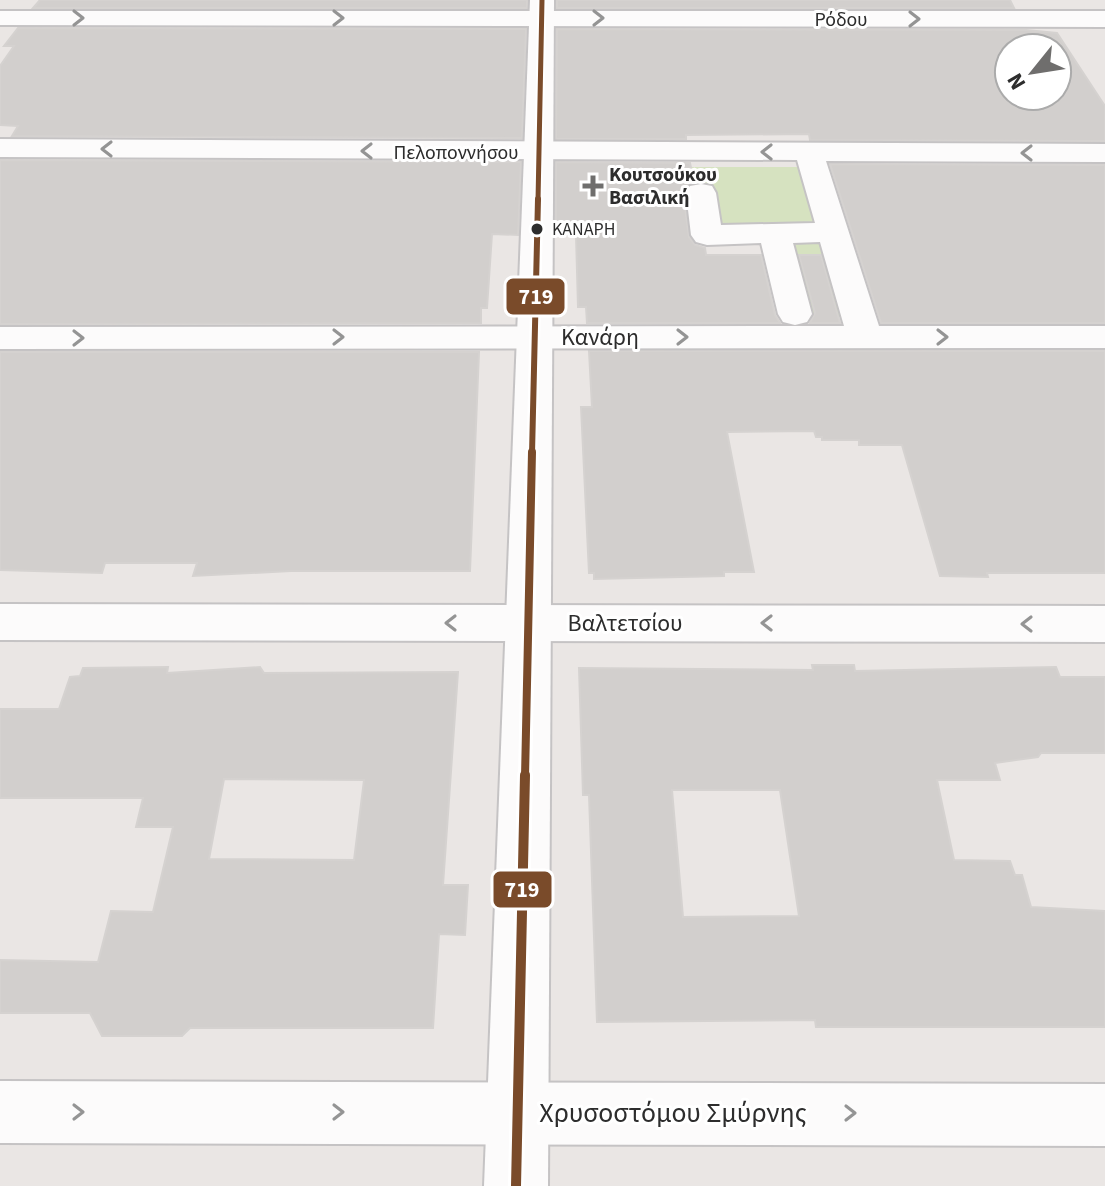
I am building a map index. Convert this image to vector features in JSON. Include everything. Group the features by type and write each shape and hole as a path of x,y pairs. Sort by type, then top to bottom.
{"street":[{"name":"Ρόδου","path":"0,18 542,9 1105,19"},
{"path":"516,1186 542,9"},
{"name":"Πελοποννήσου","path":"0,148 1105,153"},
{"path":"809,152 865,337"},
{"path":"701,193 707,235 833,232"},
{"path":"775,234 795,314"},
{"name":"Κανάρη","path":"0,338 1105,337"},
{"name":"Βαλτετσίου","path":"0,622 1105,624"},
{"name":"Χρυσοστόμου Σμύρνης","path":"0,1112 518,1111 1105,1115"}],"green space":[{"path":"691,167 806,167 851,317 790,317 771,237 703,237"}],"building":[{"path":"40,0 527,0 527,8 33,8"},
{"path":"557,0 1010,0 1014,8 557,8"},
{"path":"18,28 526,29 522,138 12,136 18,126 0,125 0,66 14,46 4,46"},
{"path":"557,29 1047,32 993,32 993,112 1073,112 1073,57 1105,106 1105,141 810,140 809,134 686,135 686,139 556,139"},
{"path":"0,160 521,162 518,235 492,234 487,308 481,308 481,323 0,324"},
{"path":"556,162 690,163 694,182 687,185 683,193 689,237 695,245 705,248 706,255 761,255 775,315 780,323 587,323 586,307 578,307 576,235 556,235"},
{"path":"830,164 1105,165 1105,323 881,323"},
{"path":"799,255 821,255 840,323 810,323 815,313"},
{"path":"589,351 1105,351 1105,573 940,576 902,445 859,445 859,440 822,440 822,437 816,437 814,431 727,432 754,572 724,572 724,576 594,579 594,573 589,573 581,407 592,407"},
{"path":"0,352 479,352 470,571 291,571 193,576 197,563 105,563 102,573 0,570"},
{"path":"812,665 854,665 855,671 1056,667 1060,677 1105,677 1105,753 1041,753 1038,757 995,763 1000,780 937,780 954,860 1010,861 1015,875 1022,875 1031,907 1105,911 1105,1027 816,1027 815,1020 597,1022 589,795 583,795 579,668 813,670","holes":["672,790 780,790 799,916 683,917"]},
{"path":"168,667 167,673 260,667 264,673 458,672 443,885 468,885 465,935 439,934 433,1028 190,1028 182,1036 102,1036 90,1013 0,1013 0,960 98,962 111,911 153,912 173,827 136,827 143,798 0,798 0,709 59,709 70,677 80,676 83,668","holes":["224,779 364,780 354,860 209,859"]}],"transit line":[{"name":"719","path":"516,1186 542,0"}],"place":[{"name":"Κουτσούκου Βασιλική","path":"593,186"},
{"name":"ΚΑΝΑΡΗ","path":"537,229"}]}
